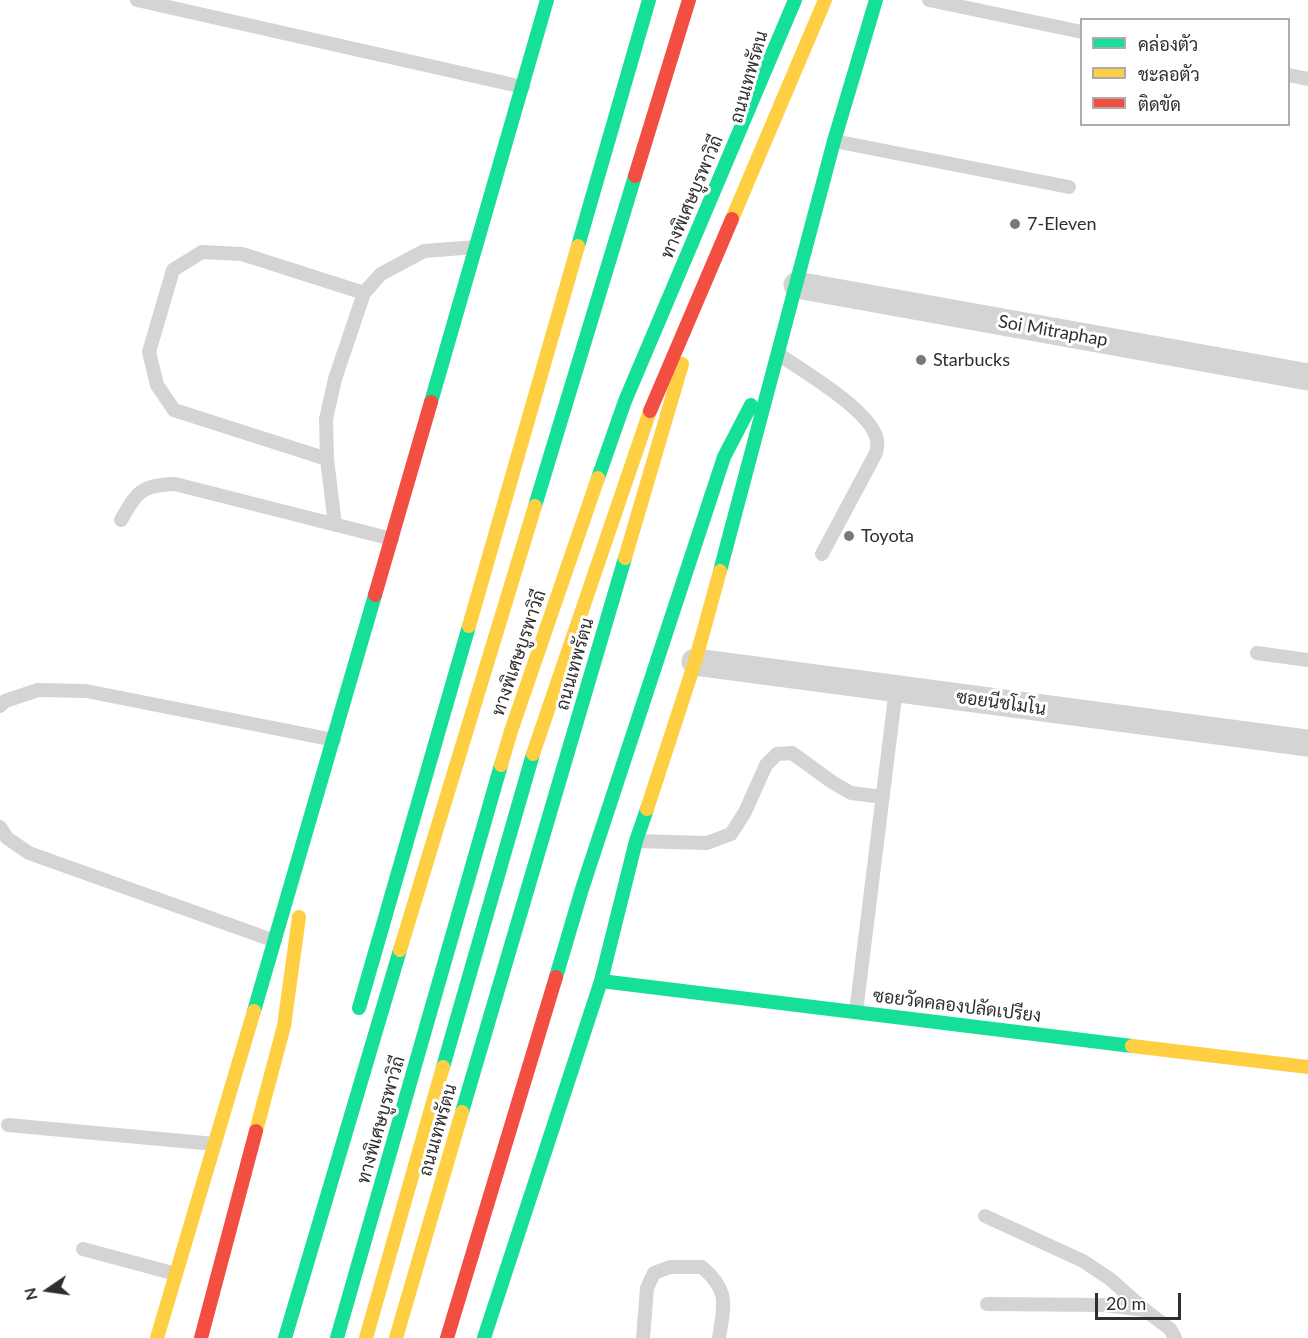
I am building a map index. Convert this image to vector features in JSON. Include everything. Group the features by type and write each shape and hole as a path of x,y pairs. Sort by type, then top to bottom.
{"main road":[{"path":"157,1338 334,740 547,0"},
{"path":"356,1019 649,0"},
{"name":"ทางพิเศษบูรพาวิถี","path":"285,1338 466,729 689,0"},
{"name":"ถนนเทพรัตน","path":"396,1338 790,0"},
{"name":"ทางพิเศษบูรพาวิถี","path":"337,1338 511,730 625,401 795,0"},
{"path":"366,1338 537,739 650,411 825,0"},
{"path":"484,1338 601,981 636,841 695,662 834,141 876,0"},
{"path":"447,1338 582,889 724,457 779,352"},
{"path":"201,1338 284,1026 314,808"},
{"name":"ซอยวัดคลองปลัดเปรียง","path":"601,981 1308,1067"}],"street":[{"name":"Soi Mitraphap","path":"797,285 1308,377"},
{"name":"ซอยนีชโมโน","path":"695,662 1308,743"}],"lane":[{"path":"137,0 523,87"},
{"path":"929,0 1080,32"},
{"path":"998,14 1001,0"},
{"path":"1290,75 1308,79"},
{"path":"834,141 1069,187"},
{"path":"335,525 327,459 326,419 335,379 364,293 381,274 424,251 477,247"},
{"path":"327,459 174,410 157,385 149,352 172,270 202,252 242,254 364,293"},
{"path":"779,352 853,406 872,428 878,441 876,453 822,554"},
{"path":"121,520 136,496 154,485 175,484 392,539"},
{"path":"1257,653 1308,660"},
{"path":"856,1012 896,689"},
{"path":"0,706 5,701 38,690 87,691 334,740"},
{"path":"636,841 708,843 731,834 745,812 766,765 777,754 792,753 851,793 883,797"},
{"path":"0,827 7,838 29,853 275,941"},
{"path":"8,1125 215,1143"},
{"path":"985,1216 1083,1261 1110,1279 1170,1329 1175,1338"},
{"path":"83,1249 176,1274"},
{"path":"643,1338 647,1287 654,1273 670,1267 702,1267 716,1279 725,1303 719,1338"},
{"path":"987,1304 1104,1305 1145,1310"}],"traffic: fast":[{"path":"431,402 547,0"},
{"path":"578,246 649,0"},
{"path":"598,478 625,401 795,0"},
{"path":"720,571 834,141 876,0"},
{"path":"535,506 635,176"},
{"path":"556,977 582,889 724,457 751,405"},
{"path":"462,1112 625,558"},
{"path":"254,1011 375,595"},
{"path":"359,1008 469,626"},
{"path":"443,1067 533,754"},
{"path":"337,1338 501,765"},
{"path":"484,1338 601,981 636,841 647,809"},
{"path":"285,1338 400,950"},
{"path":"601,981 1132,1046"}],"traffic: slow":[{"path":"732,219 825,0"},
{"path":"469,626 578,246"},
{"path":"625,558 682,364"},
{"path":"533,754 650,411"},
{"path":"501,765 598,478"},
{"path":"400,950 535,506"},
{"path":"647,809 695,662 720,571"},
{"path":"256,1131 284,1026 299,917"},
{"path":"157,1338 254,1011"},
{"path":"1132,1046 1308,1067"},
{"path":"366,1338 443,1067"},
{"path":"396,1338 462,1112"}],"traffic: jam":[{"path":"635,176 689,0"},
{"path":"650,411 732,219"},
{"path":"375,595 431,402"},
{"path":"447,1338 556,977"},
{"path":"201,1338 256,1131"}],"place":[{"name":"7-Eleven","path":"1015,224"},
{"name":"Starbucks","path":"921,360"},
{"name":"Toyota","path":"849,536"}]}
